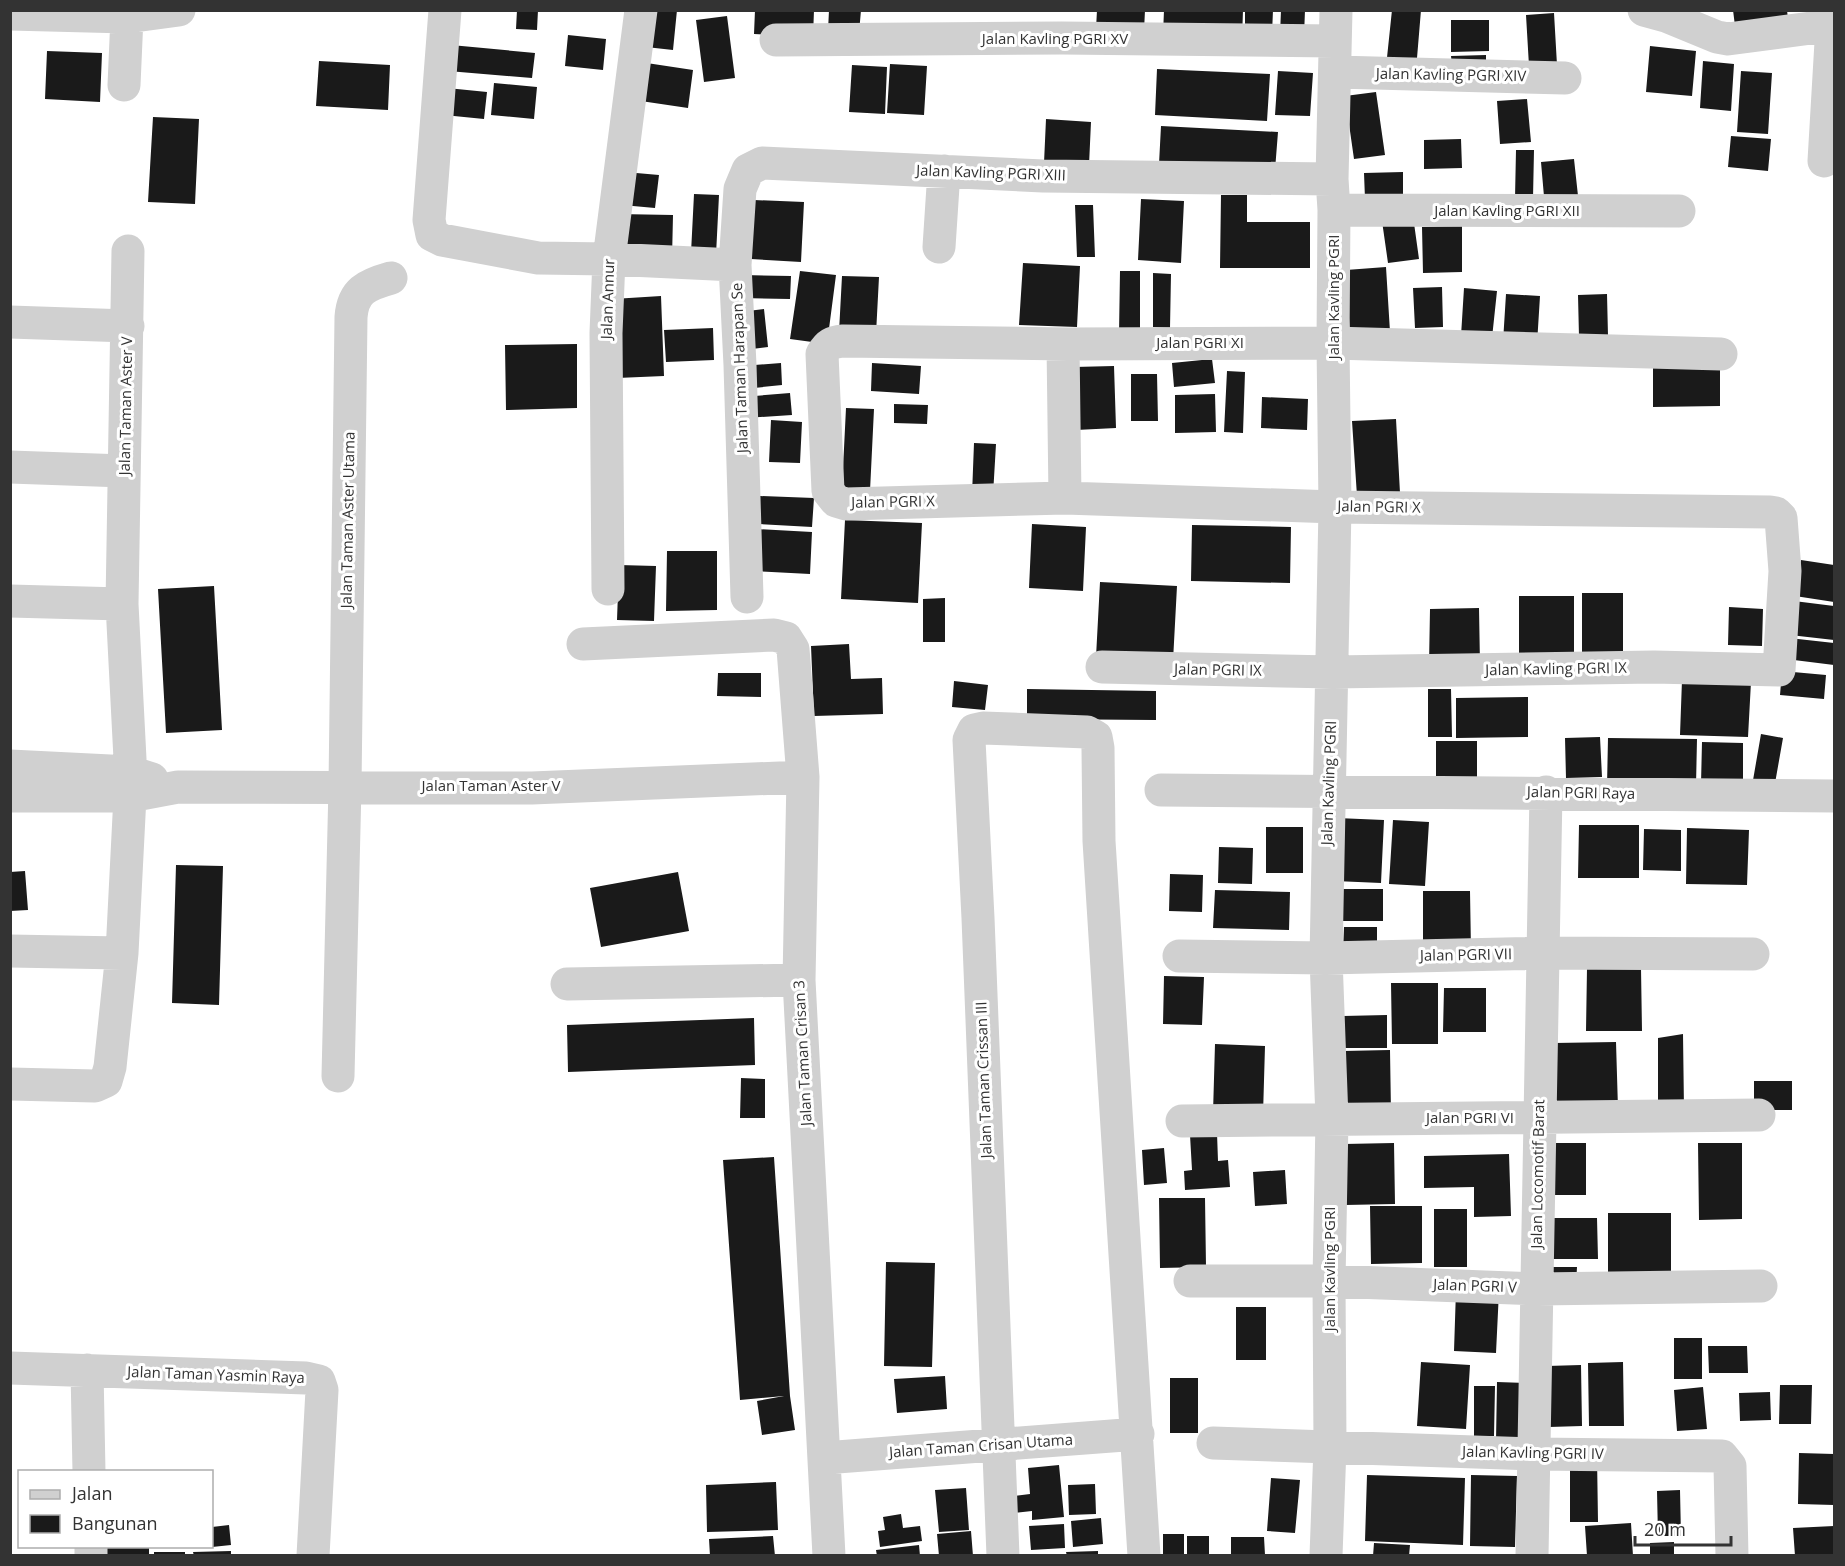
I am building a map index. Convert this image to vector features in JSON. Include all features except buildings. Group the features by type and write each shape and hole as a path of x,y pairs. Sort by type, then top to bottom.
{"street":[{"path":"10,14 127,17 179,10"},
{"name":"Jalan Taman Harapan Se","path":"445,10 429,220 432,235 442,240 538,258 609,258 735,265 747,597"},
{"name":"Jalan Annur","path":"608,589 606,333 609,258 641,10"},
{"path":"1655,13 1717,37 1728,39 1833,25 1824,161"},
{"path":"124,85 127,17"},
{"name":"Jalan Kavling PGRI XV","path":"776,40 1062,38 1336,41"},
{"name":"Jalan Kavling PGRI XIV","path":"1336,41 1565,78"},
{"name":"Jalan Kavling PGRI","path":"1326,1556 1330,1447 1329,1281 1332,1119 1326,958 1335,507 1333,195 1336,41"},
{"name":"Jalan Kavling PGRI XIII","path":"735,265 740,189 748,170 762,163 1043,176 1333,195"},
{"path":"939,247 944,171"},
{"name":"Jalan Kavling PGRI XII","path":"1333,195 1679,211"},
{"path":"128,251 128,326"},
{"name":"Jalan Taman Aster Utama","path":"338,1076 352,303 357,294 367,287 391,278"},
{"name":"Jalan Taman Aster V","path":"10,321 128,326 122,604 130,784 122,953 106,1081 95,1086 10,1084"},
{"name":"Jalan PGRI XI","path":"828,491 822,354 828,345 834,342 1333,343 1721,354"},
{"path":"1063,344 1065,498"},
{"path":"10,467 124,471"},
{"name":"Jalan PGRI X","path":"828,491 836,501 846,504 1065,498 1335,507 1776,513 1782,518 1785,571 1779,670"},
{"path":"10,601 122,604"},
{"name":"Jalan Taman Crisan 3","path":"583,644 774,635 786,638 793,649 803,777 799,980 829,1556"},
{"name":"Jalan PGRI IX","path":"1102,667 1333,672"},
{"name":"Jalan Kavling PGRI IX","path":"1333,672 1654,667 1779,670"},
{"name":"Jalan Taman Crissan III","path":"1003,1556 969,740 974,730 983,728 1087,732 1096,737 1125,1269 1138,1434"},
{"name":"Jalan Taman Aster V","path":"10,766 130,784 178,787 532,788 803,777"},
{"name":"Jalan Taman Aster V","path":"10,796 130,784"},
{"name":"Jalan PGRI Raya","path":"1161,790 1824,796"},
{"name":"Jalan Locomotif Barat","path":"1532,1556 1546,792"},
{"path":"10,951 122,953"},
{"name":"Jalan PGRI VII","path":"1179,957 1326,958 1544,953 1753,954"},
{"path":"567,984 799,980"},
{"name":"Jalan PGRI VI","path":"1182,1121 1759,1115"},
{"name":"Jalan PGRI V","path":"1190,1281 1329,1281 1537,1288 1761,1286"},
{"name":"Jalan Taman Yasmin Raya","path":"10,1368 306,1378 319,1381 322,1390 313,1556"},
{"path":"87,1370 89,1470"},
{"path":"1138,1434 1144,1556"},
{"name":"Jalan Taman Crisan Utama","path":"824,1458 1138,1434"},
{"name":"Jalan Kavling PGRI IV","path":"1213,1443 1534,1454 1722,1456 1730,1466 1732,1556"}]}
